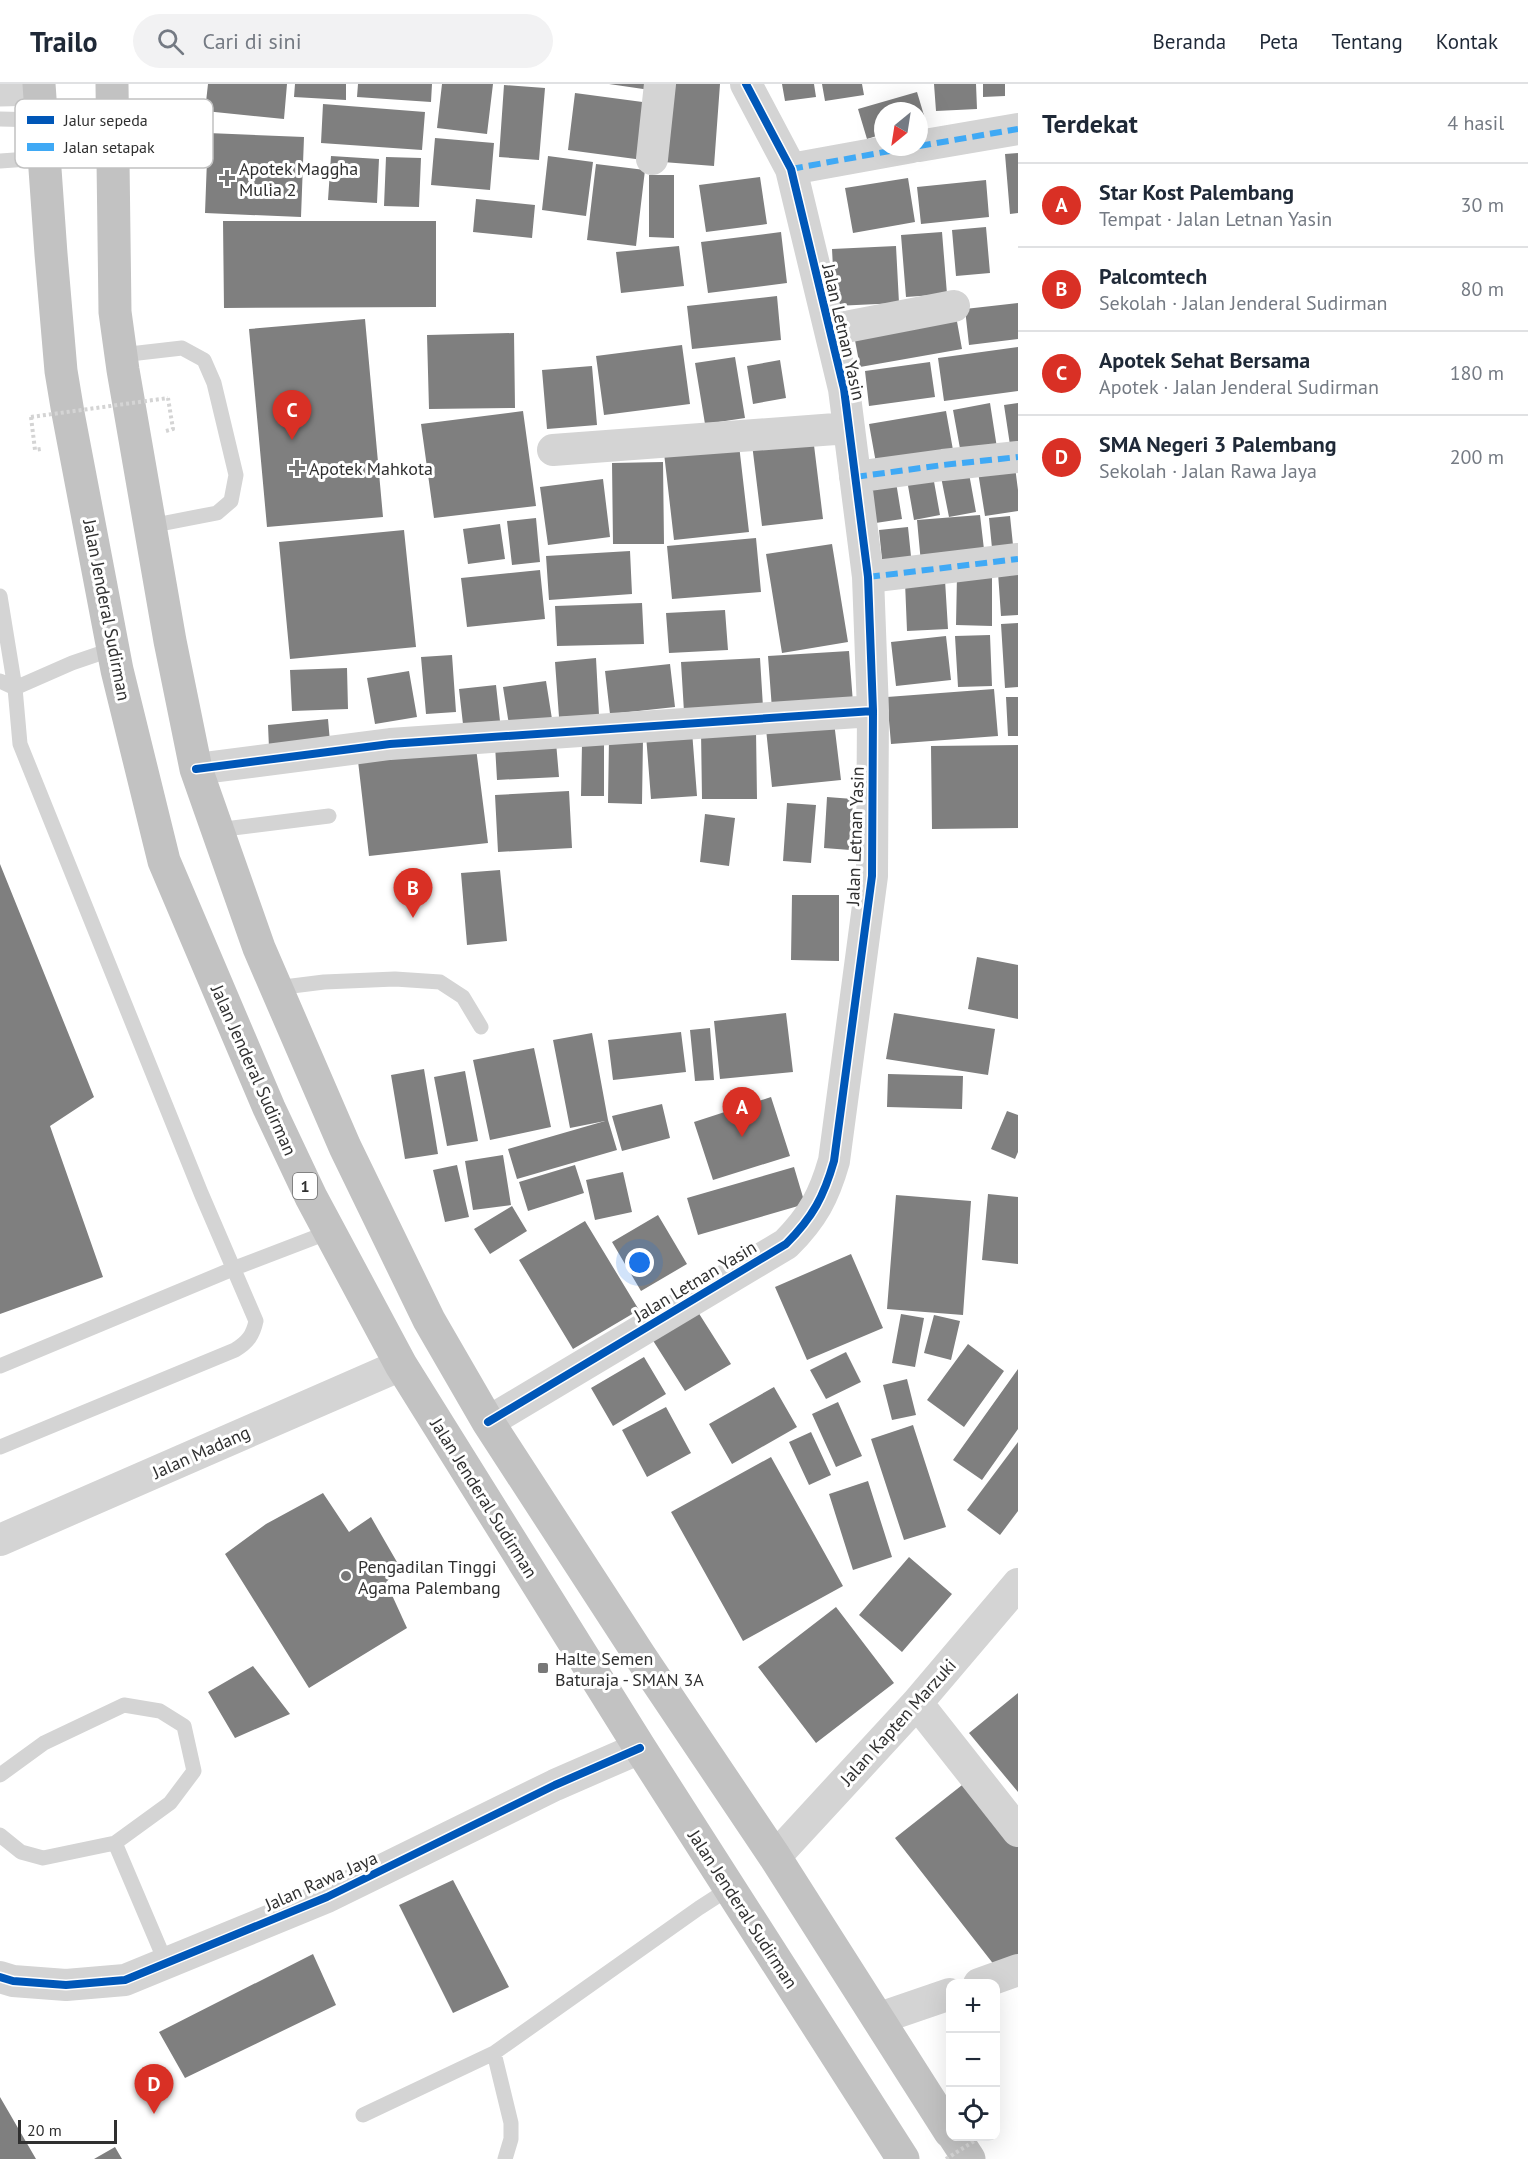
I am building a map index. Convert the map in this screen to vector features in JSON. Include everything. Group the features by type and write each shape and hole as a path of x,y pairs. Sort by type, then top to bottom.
{"highway":[{"path":"112,84 112,99"},
{"name":"Jalan Jenderal Sudirman","path":"45,168 61,371 113,649 164,861 269,1108 329,1232 401,1365 640,1748 903,2159"},
{"path":"113,168 115,312 150,526 196,769 259,948 276,988 345,1147 429,1320 488,1422 640,1656 775,1857 946,2124"},
{"path":"957,2141 969,2159"}],"street":[{"path":"652,159 660,84"},
{"name":"Jalan Letnan Yasin","path":"488,1422 786,1244 803,1227 816,1209 826,1189 839,1138 872,876 873,711 868,577 844,389 791,169 746,84"},
{"path":"928,144 1018,129"},
{"path":"791,169 874,154"},
{"path":"830,330 954,306"},
{"path":"553,450 849,428"},
{"path":"855,477 1018,457"},
{"path":"868,577 1018,560"},
{"path":"196,769 390,744 873,711"},
{"name":"Jalan Madang","path":"0,1540 401,1365"},
{"name":"Jalan Kapten Marzuki","path":"775,1857 1015,1595"},
{"path":"917,1703 1018,1831"},
{"name":"Jalan Rawa Jaya","path":"0,1977 13,1981 66,1985 125,1980 327,1897 555,1785 640,1748"},
{"path":"991,1979 1018,1970"},
{"path":"880,2018 946,1996"}],"lane":[{"path":"0,86 40,97"},
{"path":"0,99 40,97"},
{"path":"0,119 15,111"},
{"path":"0,161 15,160"},
{"path":"121,355 182,348 204,360 214,383 236,475 231,501 218,513 150,526"},
{"path":"0,596 15,688 20,744 196,1182 256,1321 254,1333 247,1343 236,1350 0,1448"},
{"path":"0,681 15,688 72,663 113,649"},
{"path":"217,830 329,816"},
{"path":"276,988 324,982 395,979 440,982 463,997 481,1027"},
{"path":"0,1366 329,1232"},
{"path":"0,1775 44,1743 124,1705 160,1711 184,1726 194,1771 170,1803 115,1843 43,1858 21,1852 0,1835"},
{"path":"115,1843 166,1963"},
{"path":"363,2115 494,2053 730,1888"},
{"path":"494,2053 511,2123 511,2139 505,2159"}],"path":[{"path":"35,450 32,417 168,398 173,429"},
{"path":"946,2159 974,2141"}],"building":[{"path":"208,84 287,84 284,119 213,112 213,99 206,99"},
{"path":"295,84 346,84 346,100 294,97"},
{"path":"358,84 432,84 431,102 357,97"},
{"path":"442,84 493,84 487,134 437,128"},
{"path":"609,84 651,84 650,90"},
{"path":"669,84 720,84 714,166 663,162"},
{"path":"782,84 814,84 816,97 785,101"},
{"path":"822,84 862,84 864,95 825,101"},
{"path":"934,84 976,84 977,109 936,111"},
{"path":"983,84 1005,84 1005,96 983,97"},
{"path":"504,85 545,88 539,160 499,157"},
{"path":"917,92 920,102 882,102"},
{"path":"575,93 650,103 643,160 568,150"},
{"path":"323,104 425,112 422,150 321,143"},
{"path":"874,104 874,137 867,139 858,109"},
{"path":"213,133 304,137 301,217 205,213 207,168 213,168"},
{"path":"435,138 494,143 490,190 431,185"},
{"path":"1018,153 1018,213 1010,214 1005,154"},
{"path":"331,156 379,159 377,203 328,200"},
{"path":"548,156 593,162 586,216 542,210"},
{"path":"386,157 421,158 419,207 384,206"},
{"path":"596,164 645,170 636,246 587,240"},
{"path":"649,175 674,175 674,238 649,237"},
{"path":"760,177 767,224 706,232 699,185"},
{"path":"908,178 915,222 853,233 845,188"},
{"path":"986,180 989,217 921,224 917,187"},
{"path":"476,199 535,205 532,238 473,232"},
{"path":"223,221 436,221 436,307 224,308"},
{"path":"986,227 990,273 956,276 952,230"},
{"path":"781,232 787,283 708,293 701,242"},
{"path":"942,232 947,294 906,297 901,235"},
{"path":"679,246 684,286 621,293 616,252"},
{"path":"896,246 899,303 835,306 832,249"},
{"path":"777,296 781,340 692,349 687,306"},
{"path":"1018,303 1018,339 969,345 965,309"},
{"path":"956,316 962,349 860,367 854,335"},
{"path":"365,319 383,517 267,527 249,329"},
{"path":"514,333 515,408 429,409 427,335"},
{"path":"682,345 690,404 604,415 596,356"},
{"path":"1018,347 1018,391 944,401 938,358"},
{"path":"735,357 745,418 705,424 695,363"},
{"path":"780,360 786,398 753,404 747,366"},
{"path":"930,362 935,397 869,406 865,371"},
{"path":"592,366 597,425 547,429 542,370"},
{"path":"990,403 997,448 961,454 953,410"},
{"path":"1018,403 1018,444 1010,445 1004,405"},
{"path":"523,411 536,506 434,518 421,424"},
{"path":"946,411 953,450 876,463 869,424"},
{"path":"813,437 823,519 762,526 752,444"},
{"path":"739,445 749,532 674,540 664,453"},
{"path":"663,462 664,544 613,544 612,463"},
{"path":"1015,467 1018,511 985,516 978,472"},
{"path":"968,468 976,512 949,517 940,472"},
{"path":"933,476 940,515 914,520 907,480"},
{"path":"603,479 610,537 548,545 540,487"},
{"path":"896,482 902,519 869,524 864,486"},
{"path":"980,515 985,558 921,563 917,520"},
{"path":"1010,516 1013,545 992,548 989,518"},
{"path":"536,518 540,562 512,565 507,521"},
{"path":"500,524 505,559 468,564 463,529"},
{"path":"908,527 912,566 883,569 879,530"},
{"path":"404,530 416,647 290,659 279,542"},
{"path":"756,538 761,592 672,599 667,546"},
{"path":"832,544 848,642 782,653 766,554"},
{"path":"630,551 632,594 549,600 546,556"},
{"path":"540,570 545,619 467,627 461,578"},
{"path":"1018,572 1018,615 1001,616 998,573"},
{"path":"957,575 992,575 992,626 956,625"},
{"path":"945,580 948,629 907,631 905,582"},
{"path":"642,603 644,644 557,646 555,606"},
{"path":"725,610 728,650 669,653 666,613"},
{"path":"1018,623 1018,687 1005,688 1001,624"},
{"path":"990,635 992,686 958,687 955,636"},
{"path":"946,636 951,680 896,686 891,642"},
{"path":"849,651 853,703 772,709 768,656"},
{"path":"452,655 456,712 426,714 421,657"},
{"path":"596,658 599,715 559,717 555,662"},
{"path":"760,658 763,707 684,712 681,662"},
{"path":"670,664 675,707 610,714 605,671"},
{"path":"347,668 348,709 292,711 290,670"},
{"path":"409,671 417,717 375,724 367,678"},
{"path":"546,681 552,719 509,725 503,687"},
{"path":"496,685 501,730 464,733 459,689"},
{"path":"994,689 998,736 891,744 887,697"},
{"path":"1006,697 1018,697 1018,736 1008,736"},
{"path":"328,719 330,742 269,748 268,725"},
{"path":"834,722 841,780 772,787 766,729"},
{"path":"756,730 757,799 702,799 701,731"},
{"path":"692,731 697,796 651,799 646,735"},
{"path":"609,738 643,738 642,804 608,803"},
{"path":"556,742 559,777 497,780 495,745"},
{"path":"582,744 604,744 604,796 581,796"},
{"path":"1018,745 1018,828 932,829 931,746"},
{"path":"476,748 488,843 369,856 358,761"},
{"path":"569,791 572,848 498,852 495,795"},
{"path":"827,797 853,799 850,850 824,848"},
{"path":"787,803 816,805 811,863 783,861"},
{"path":"705,814 735,818 729,866 700,862"},
{"path":"0,864 94,1097 50,1126 103,1277 0,1314"},
{"path":"500,870 507,941 467,945 461,873"},
{"path":"792,895 839,895 839,961 791,960"},
{"path":"977,957 1018,965 1018,1019 968,1009"},
{"path":"786,1013 793,1072 720,1079 714,1021"},
{"path":"894,1013 995,1029 988,1075 886,1059"},
{"path":"710,1028 714,1080 695,1081 690,1030"},
{"path":"681,1032 686,1072 613,1080 608,1040"},
{"path":"592,1033 608,1120 617,1150 517,1179 508,1149 605,1121 570,1128 553,1040"},
{"path":"534,1048 551,1127 490,1140 473,1060"},
{"path":"424,1069 438,1154 405,1159 391,1075"},
{"path":"465,1071 478,1141 447,1146 434,1077"},
{"path":"888,1074 963,1076 962,1109 887,1107"},
{"path":"771,1097 790,1156 713,1180 694,1122"},
{"path":"662,1104 670,1138 622,1151 612,1116"},
{"path":"1007,1111 1018,1115 1018,1152 1015,1159 991,1149"},
{"path":"503,1155 511,1205 473,1210 465,1161"},
{"path":"457,1165 469,1217 445,1222 433,1170"},
{"path":"575,1165 584,1193 528,1211 519,1182"},
{"path":"794,1167 805,1204 698,1235 687,1198"},
{"path":"623,1172 632,1212 595,1220 586,1180"},
{"path":"988,1194 1018,1197 1018,1264 982,1260"},
{"path":"896,1195 971,1201 963,1315 887,1309"},
{"path":"512,1206 527,1231 490,1254 474,1229"},
{"path":"658,1215 687,1264 641,1291 612,1242"},
{"path":"585,1221 639,1310 573,1349 519,1260"},
{"path":"851,1254 883,1328 807,1360 775,1287"},
{"path":"698,1312 731,1364 685,1391 652,1339"},
{"path":"901,1314 924,1318 915,1367 892,1363"},
{"path":"934,1315 960,1321 951,1360 924,1353"},
{"path":"968,1344 1004,1371 964,1427 927,1400"},
{"path":"846,1352 861,1382 826,1399 810,1370"},
{"path":"644,1357 666,1394 613,1426 591,1388"},
{"path":"1018,1369 1018,1429 982,1480 953,1460"},
{"path":"907,1379 916,1415 892,1420 883,1385"},
{"path":"774,1387 797,1427 732,1464 709,1424"},
{"path":"838,1402 862,1456 836,1467 812,1414"},
{"path":"666,1407 691,1453 647,1477 622,1430"},
{"path":"913,1425 946,1527 904,1540 871,1439"},
{"path":"811,1432 831,1475 809,1485 789,1442"},
{"path":"1018,1442 1018,1511 1000,1535 967,1510"},
{"path":"771,1457 843,1586 743,1641 671,1512"},
{"path":"868,1481 892,1557 853,1570 829,1494"},
{"path":"323,1493 349,1532 371,1517 401,1569 386,1582 407,1628 309,1688 225,1554 266,1524"},
{"path":"909,1557 952,1594 902,1652 859,1615"},
{"path":"836,1607 894,1683 816,1743 758,1667"},
{"path":"253,1666 290,1714 235,1738 208,1692"},
{"path":"1018,1693 1018,1792 969,1733"},
{"path":"971,1778 1018,1839 1018,1963 1002,1975 895,1838"},
{"path":"453,1880 509,1987 453,2013 399,1905"},
{"path":"313,1954 336,2005 185,2078 159,2032"},
{"path":"0,2097 36,2159 0,2159"},
{"path":"115,2147 122,2159 94,2159"}],"marked path":[{"path":"928,144 1018,129"},
{"path":"791,169 874,154"},
{"path":"855,477 1018,457"},
{"path":"868,577 1018,559"}],"cycle path":[{"path":"488,1422 786,1244 816,1206 834,1161 872,876 873,711 868,577 844,389 791,169 746,84"},
{"path":"196,769 390,744 873,711"},
{"path":"0,1977 13,1981 66,1985 125,1980 327,1897 555,1785 640,1748"}],"place":[{"name":"Apotek Maggha Mulia 2","path":"227,178"},
{"name":"Apotek Sehat Bersama","path":"292,440"},
{"name":"Apotek Mahkota","path":"297,468"},
{"name":"Palcomtech","path":"413,918"},
{"name":"Star Kost Palembang","path":"742,1137"},
{"name":"Pengadilan Tinggi Agama Palembang","path":"346,1576"},
{"name":"Halte Semen Baturaja - SMAN 3A","path":"543,1668"},
{"name":"SMA Negeri 3 Palembang","path":"154,2114"}]}
